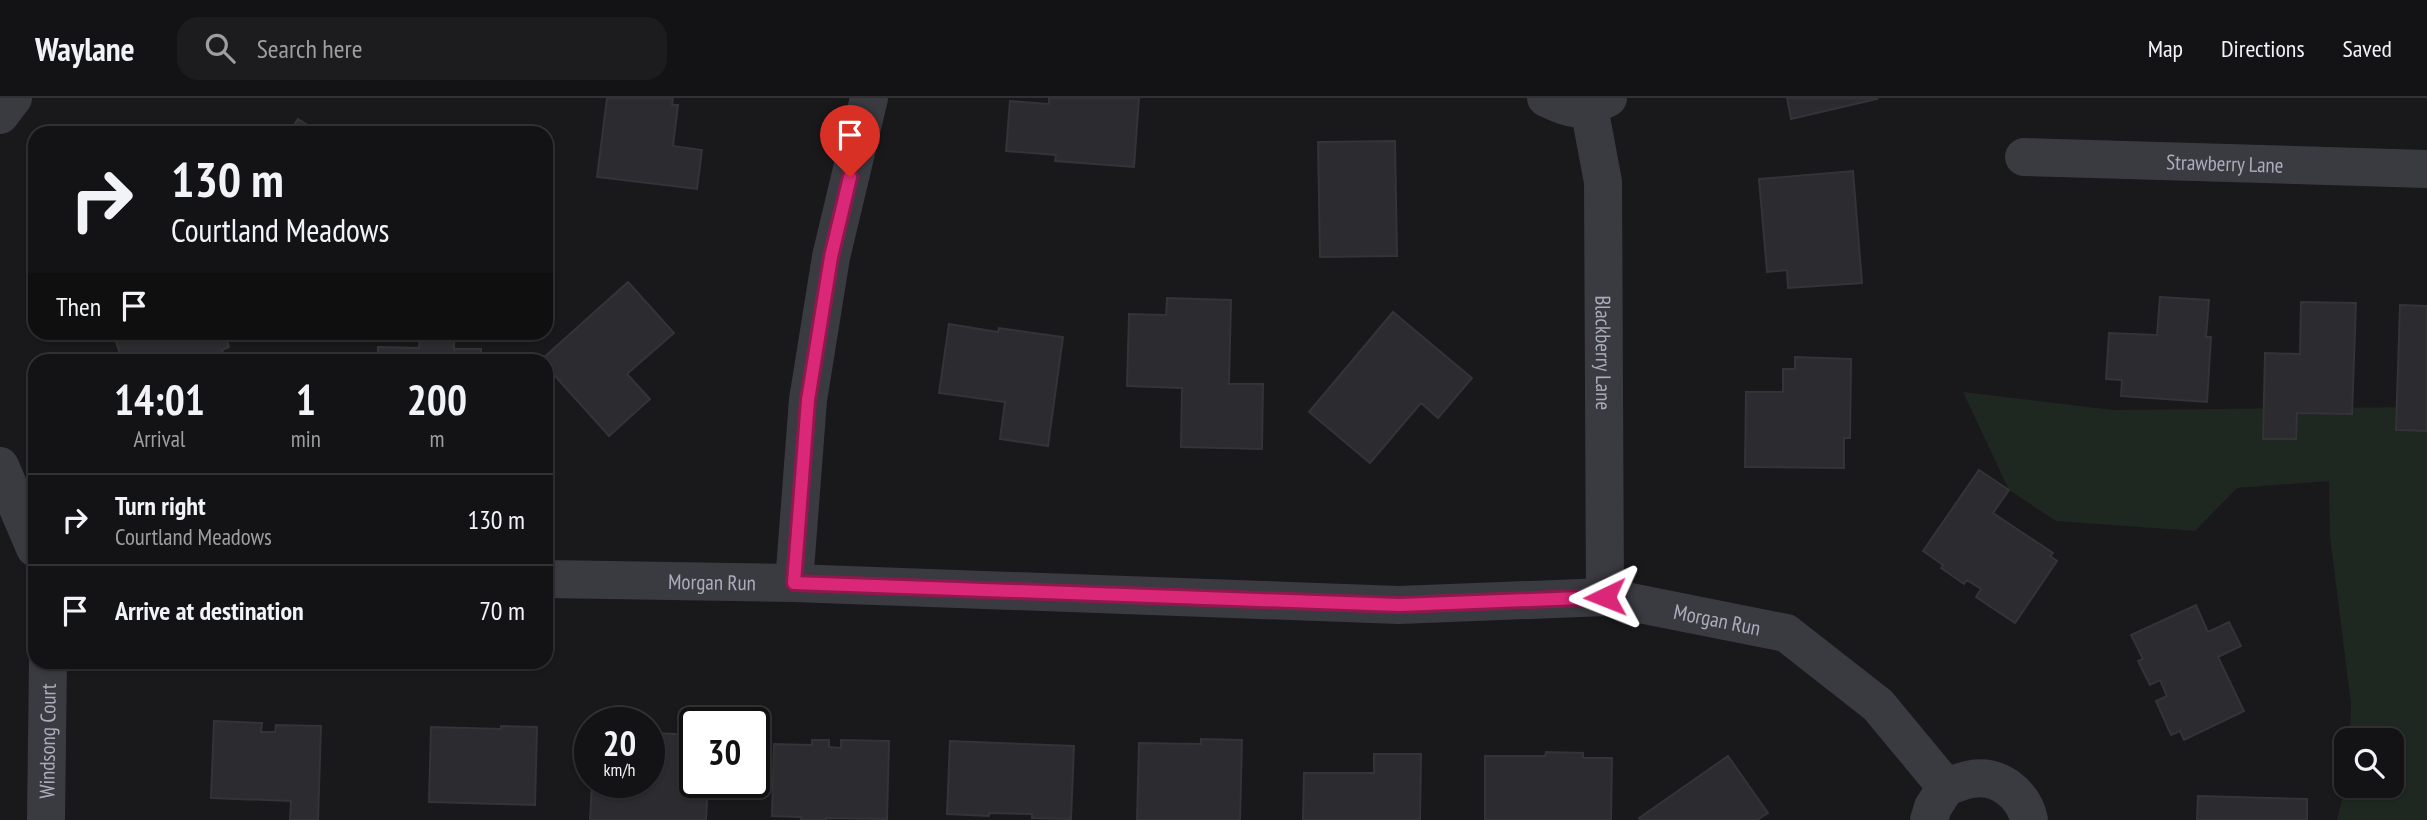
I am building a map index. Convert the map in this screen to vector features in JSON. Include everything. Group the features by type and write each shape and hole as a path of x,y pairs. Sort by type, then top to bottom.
{"street":[{"path":"0,115 13,98"},
{"path":"794,583 808,400 831,257 869,98"},
{"name":"Blackberry Lane","path":"1546,98 1568,108 1599,103 1603,182 1605,597"},
{"name":"Strawberry Lane","path":"2024,156 2427,169"},
{"path":"0,466 28,532"},
{"name":"Morgan Run","path":"553,579 794,583 1399,605 1605,597 1786,634 1878,705 1946,787"},
{"name":"Windsong Court","path":"46,820 48,669"},
{"path":"1929,820 1933,807 1946,787 1975,778 1997,781 2016,793 2029,820"}],"shaded area":[{"path":"1963,392 2113,410 2427,407 2427,820 2337,820 2342,798 2404,798 2404,728 2350,728 2351,704 2330,536 2329,481 2237,488 2195,531 2056,521 2009,490"}],"building":[{"path":"607,98 673,98 672,105 678,105 673,146 702,150 697,189 597,177"},
{"path":"1049,98 1139,98 1134,167 1055,161 1056,155 1006,151 1010,101 1049,104"},
{"path":"1787,98 1876,98 1877,99 1791,119"},
{"path":"298,119 309,126 294,126"},
{"path":"1395,141 1397,256 1320,257 1318,142"},
{"path":"1853,171 1862,283 1788,288 1787,270 1767,272 1759,179"},
{"path":"628,282 674,333 627,374 650,399 609,436 553,374 553,354 548,354"},
{"path":"2160,297 2209,300 2206,337 2211,337 2207,402 2121,396 2122,380 2106,379 2109,333 2157,335"},
{"path":"1167,298 1231,300 1229,384 1263,384 1262,449 1181,447 1182,388 1127,386 1129,314 1166,315"},
{"path":"2301,302 2356,303 2352,414 2297,413 2296,439 2263,439 2265,353 2300,354"},
{"path":"2400,305 2427,306 2427,431 2396,430"},
{"path":"1393,312 1472,378 1438,418 1421,403 1370,463 1309,412"},
{"path":"949,324 998,332 999,328 1063,337 1048,446 1000,439 1005,402 939,393"},
{"path":"116,340 227,340 229,347 222,350 224,354 120,354"},
{"path":"420,340 454,340 454,349 481,349 481,354 378,354 378,347 419,348"},
{"path":"1795,357 1851,359 1850,438 1844,438 1844,468 1745,467 1746,392 1783,392 1783,369 1795,369"},
{"path":"1979,470 2009,490 1993,513 2053,553 2050,556 2057,561 2015,623 1976,597 1981,589 1967,580 1964,584 1923,551"},
{"path":"2196,605 2208,632 2229,622 2241,646 2218,657 2244,711 2184,740 2180,731 2171,735 2156,701 2167,696 2160,680 2150,685 2138,661 2143,659 2131,635"},
{"path":"214,721 262,723 261,732 275,732 276,725 321,726 318,820 290,820 291,801 211,798"},
{"path":"501,726 537,727 535,805 429,802 431,727 501,729"},
{"path":"665,734 679,734 679,798 707,798 706,820 590,820 591,798 665,798"},
{"path":"1201,739 1242,740 1240,820 1137,820 1139,743 1201,744"},
{"path":"812,740 829,740 829,747 841,748 841,740 889,741 887,819 801,820 801,817 772,816 774,744 812,745"},
{"path":"950,741 1074,746 1071,819 1032,818 1032,814 947,814"},
{"path":"1546,752 1583,753 1583,758 1612,758 1611,820 1485,820 1485,756 1545,756"},
{"path":"1374,754 1421,754 1420,820 1303,820 1304,773 1374,773"},
{"path":"1728,756 1768,813 1757,820 1640,820 1639,818"},
{"path":"2198,796 2307,799 2307,820 2197,820"}],"route":[{"path":"850,177 831,257 808,400 794,583 1399,605 1605,597"}]}
